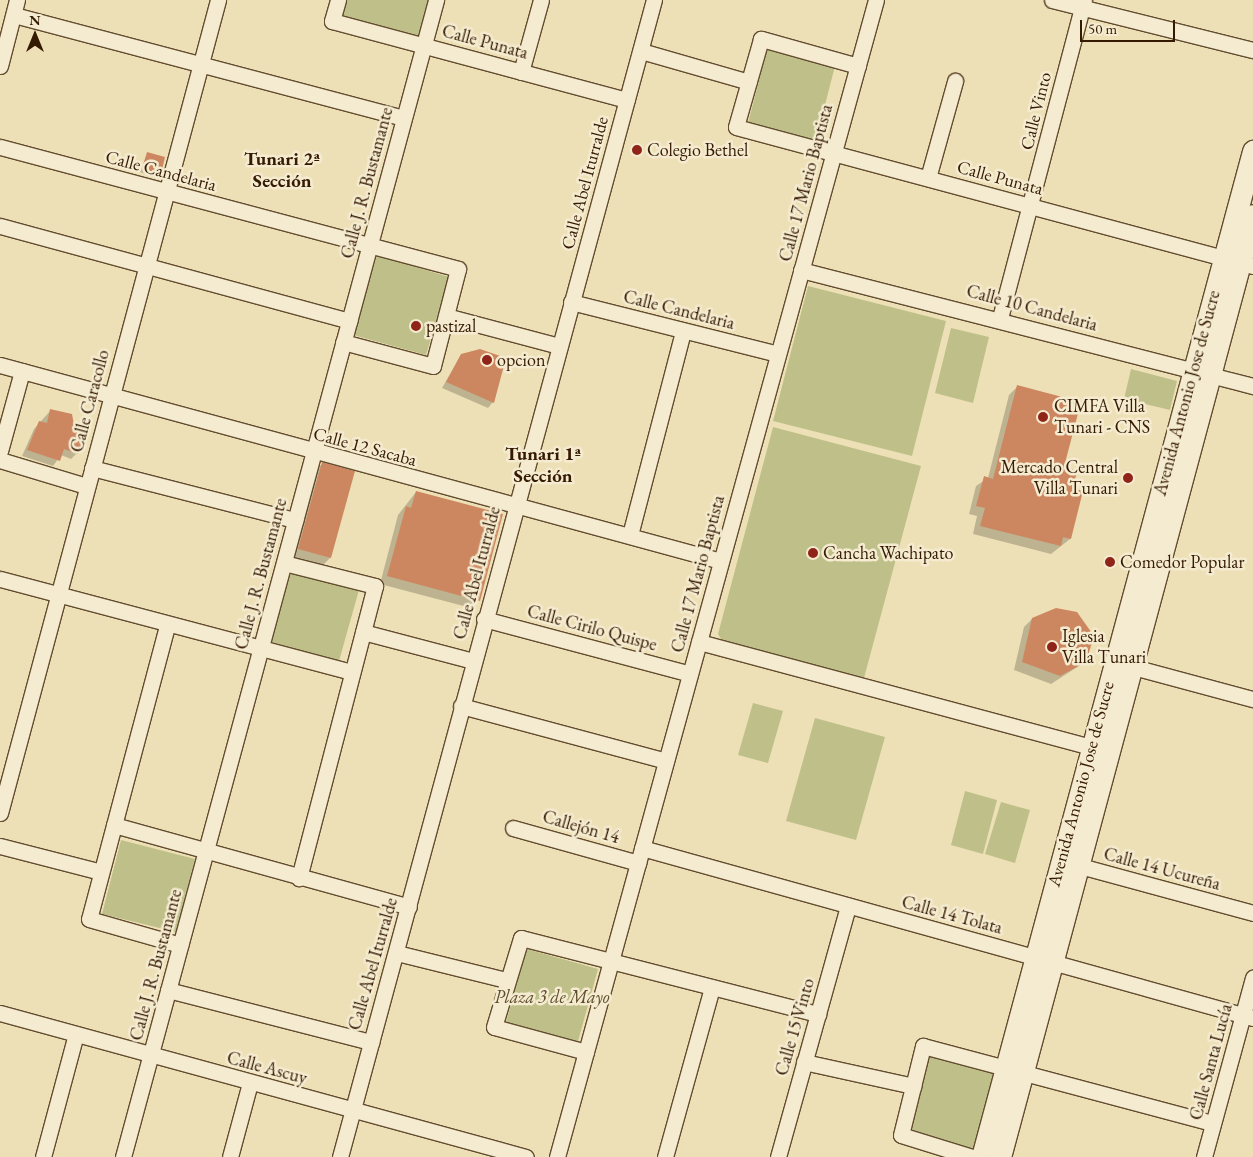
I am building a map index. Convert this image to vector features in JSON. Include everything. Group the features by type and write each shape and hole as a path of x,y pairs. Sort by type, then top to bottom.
{"main road":[{"name":"Avenida Antonio Jose de Sucre","path":"1239,262 1253,151"},
{"name":"Avenida Antonio Jose de Sucre","path":"982,1157 1013,1071 1202,373 1253,215"},
{"name":"Avenida Antonio Jose de Sucre","path":"1069,863 1091,747 1122,665"},
{"name":"Avenida Antonio Jose de Sucre","path":"1000,1157 1013,1071"}],"street":[{"name":"Calle Caracollo","path":"0,813 2,796 218,0"},
{"name":"Calle Punata","path":"338,0 332,21 627,100"},
{"name":"Calle J. R. Bustamante","path":"123,1157 436,0"},
{"path":"521,72 540,0"},
{"name":"Calle Abel Iturralde","path":"340,1157 397,953 484,619 654,0"},
{"name":"Calle 17 Mario Baptista","path":"557,1157 876,0"},
{"path":"1052,0 1083,4 1253,50"},
{"name":"Calle Vinto","path":"1000,318 1083,4"},
{"path":"0,66 16,7 201,65 403,118"},
{"path":"640,51 749,82 761,38 858,66"},
{"name":"Calle Punata","path":"749,82 736,127 1239,262"},
{"path":"928,178 955,82"},
{"name":"Calle Candelaria","path":"0,147 458,269 446,316"},
{"path":"0,226 349,321"},
{"name":"Calle 10 Candelaria","path":"801,270 1000,318 1253,386"},
{"name":"Calle Candelaria","path":"571,302 778,354"},
{"path":"343,342 433,366 446,316 559,346"},
{"path":"630,535 683,331"},
{"name":"Calle 12 Sacaba","path":"0,365 314,452 630,535 721,561"},
{"path":"0,452 22,371"},
{"path":"0,460 86,486"},
{"path":"92,468 295,520"},
{"path":"284,563 375,586 351,672 299,878"},
{"path":"0,579 167,626 351,672"},
{"name":"Calle Cirilo Quispe","path":"484,619 690,674"},
{"path":"167,626 89,918 180,945"},
{"path":"362,632 473,661"},
{"path":"699,642 1091,747"},
{"path":"1122,665 1253,699"},
{"path":"461,706 666,761"},
{"path":"114,826 206,853 409,907"},
{"name":"Callejón 14","path":"513,828 640,856"},
{"path":"0,846 101,872"},
{"name":"Calle 14 Tolata","path":"640,856 848,906 1248,1016"},
{"name":"Calle 14 Ucureña","path":"1069,863 1253,913"},
{"name":"Calle 15 Vinto","path":"778,1157 848,906"},
{"path":"586,1052 494,1027 506,980 521,938 818,1014"},
{"path":"397,953 506,980"},
{"name":"Calle Santa Lucía","path":"1204,1157 1248,1016 1253,978"},
{"path":"665,1157 712,987"},
{"path":"168,990 371,1042"},
{"name":"Calle Ascuy","path":"0,1013 250,1084 526,1157"},
{"path":"43,1157 76,1034"},
{"path":"972,1157 901,1136 923,1046 1213,1124"},
{"path":"804,1062 913,1086"},
{"path":"230,1157 250,1084"}],"green space":[{"path":"347,0 428,0 418,36 343,16"},
{"path":"767,49 835,66 815,144 747,127"},
{"path":"377,255 449,277 426,355 353,335"},
{"path":"808,286 946,321 912,456 773,421"},
{"path":"951,328 989,337 973,403 935,393"},
{"path":"1131,369 1177,381 1170,410 1124,399"},
{"name":"Cancha Wachipato","path":"773,427 921,466 864,678 722,641 718,634"},
{"path":"287,570 359,590 339,661 267,641"},
{"path":"753,703 783,711 768,763 738,755"},
{"path":"815,718 885,737 856,840 786,821"},
{"path":"965,791 997,800 983,854 951,845"},
{"path":"1001,802 1030,810 1015,863 985,854"},
{"path":"121,840 195,859 176,932 102,914"},
{"name":"Plaza 3 de Mayo","path":"527,949 598,969 577,1045 505,1025"},
{"path":"927,1050 998,1070 975,1151 905,1131"}],"building":[{"path":"147,152 165,157 161,174 142,169"},
{"path":"480,349 506,358 494,403 446,382 461,354"},
{"path":"1017,385 1081,402 1064,467 1077,471 1073,488 1083,491 1071,539 1063,537 1061,546 980,526 985,508 976,506 984,476 993,479"},
{"path":"50,409 72,414 75,431 85,434 78,454 64,449 60,461 27,450 39,421 47,423"},
{"path":"322,462 355,471 331,558 298,549"},
{"path":"416,491 503,514 480,601 387,576 406,506 411,508"},
{"path":"1056,608 1077,612 1094,636 1086,662 1060,676 1022,662 1032,618"}],"place":[{"name":"Colegio Bethel","path":"637,150"},
{"name":"pastizal","path":"416,326"},
{"name":"opcion","path":"487,360"},
{"name":"CIMFA Villa Tunari - CNS","path":"1043,417"},
{"name":"Mercado Central Villa Tunari","path":"1128,478"},
{"name":"Cancha Wachipato","path":"813,553"},
{"name":"Comedor Popular","path":"1110,562"},
{"name":"Iglesia Villa Tunari","path":"1052,647"}],"district":[{"name":"Tunari 2ª Sección","path":"282,170"},
{"name":"Tunari 1ª Sección","path":"543,465"}]}
